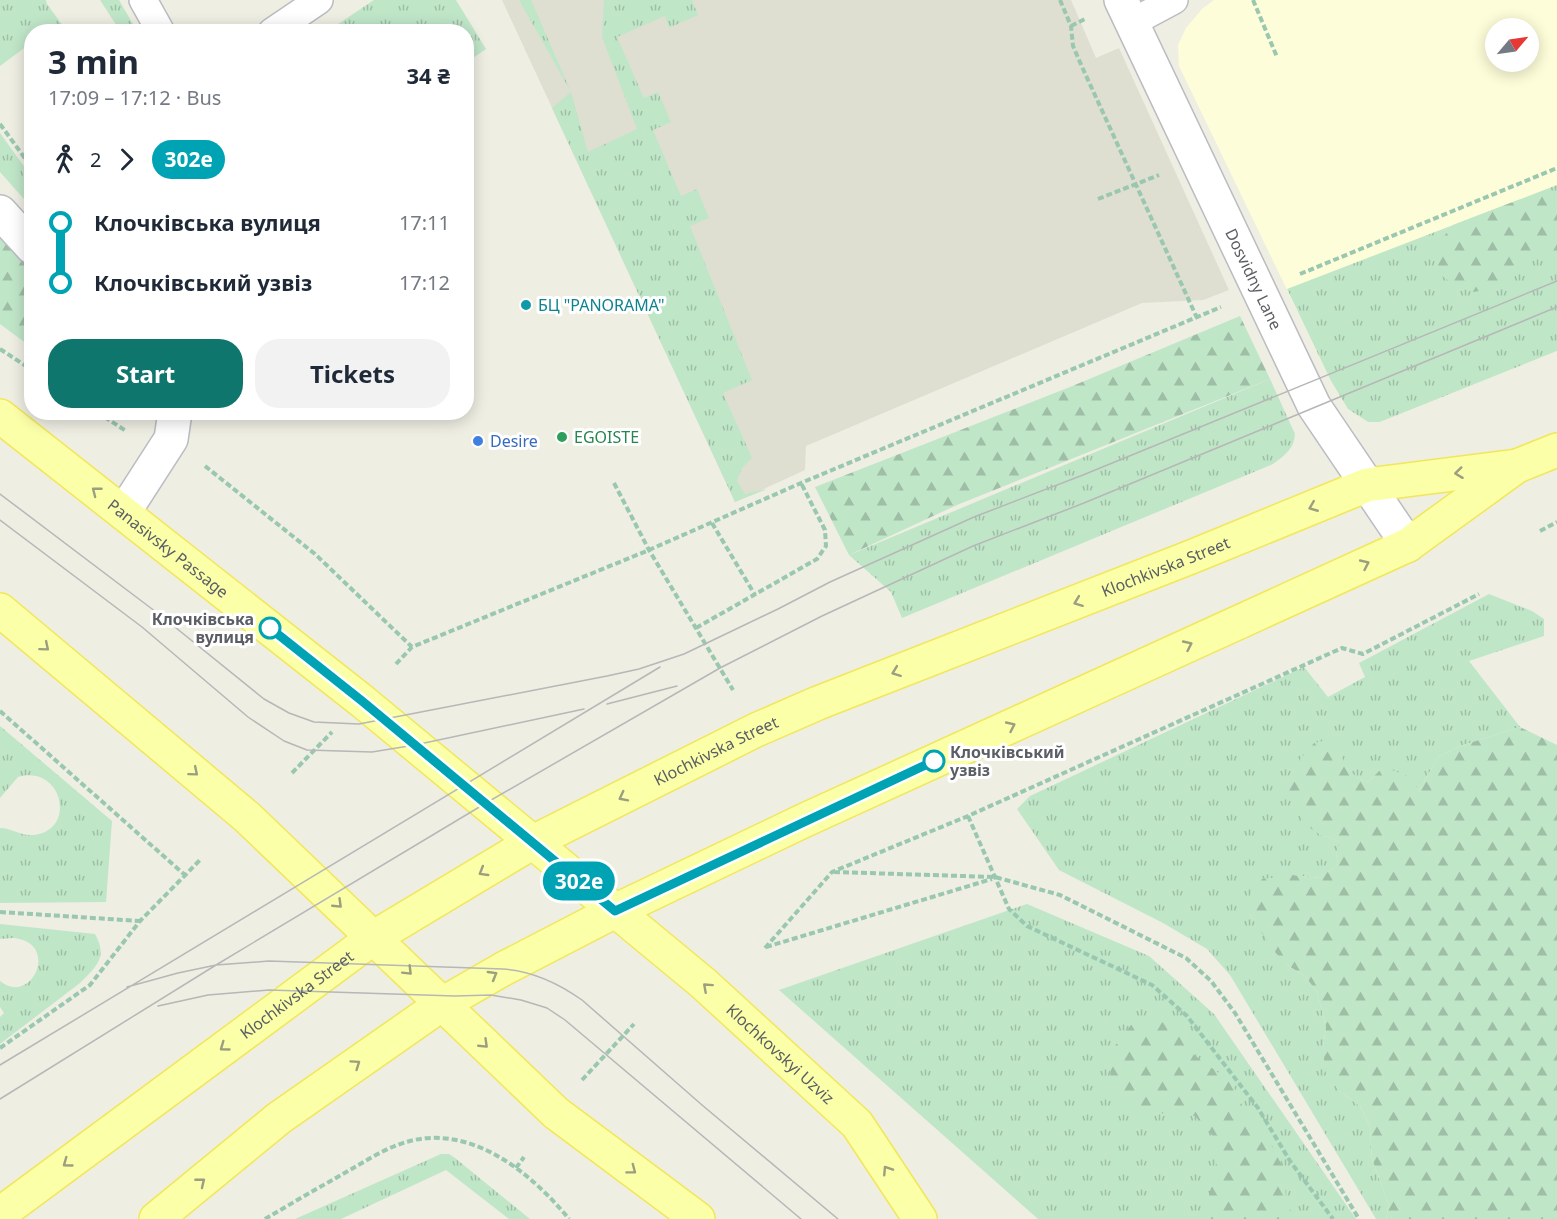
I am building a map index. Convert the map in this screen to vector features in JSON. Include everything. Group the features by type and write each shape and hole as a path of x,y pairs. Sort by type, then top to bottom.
{"main road":[{"name":"Panasivsky Passage","path":"0,416 362,701 615,911"},
{"name":"Klochkivska Street","path":"156,1219 279,1118 442,1004 503,969 615,911 816,815 1408,545 1517,466 1557,450"},
{"name":"Klochkivska Street","path":"0,1214 373,938 533,842 756,730 818,703 1191,558 1367,485 1517,466"},
{"path":"0,609 247,817 556,1113 698,1219"},
{"name":"Klochkovskyi Uzviz","path":"615,911 703,983 857,1124 920,1219"}],"street":[{"name":"Dosvidny Lane","path":"1126,11 1314,406 1408,545"},
{"path":"0,212 24,238"},
{"path":"124,512 173,426"}],"lane":[{"path":"142,0 156,24"},
{"path":"284,24 319,0"},
{"path":"1126,11 1174,0"}],"path":[{"path":"1060,0 1071,26 1073,46 1197,318"},
{"path":"1253,0 1277,57"},
{"path":"0,124 24,157"},
{"path":"396,664 412,647 649,550 801,483 1259,290 1557,168"},
{"path":"1098,199 1137,184"},
{"path":"0,349 24,365"},
{"path":"110,420 127,432 173,426 315,554 412,647"},
{"path":"614,483 649,550 733,690"},
{"path":"696,628 817,559 826,546 825,530 801,483"},
{"path":"712,522 755,595"},
{"path":"1540,531 1557,522"},
{"path":"995,878 765,948 832,872 968,816 1342,648 1363,654 1479,594"},
{"path":"0,711 186,876"},
{"path":"292,773 332,732"},
{"path":"968,816 1009,909 1027,926 1152,985 1187,1016 1258,1108 1290,1161 1333,1219"},
{"path":"0,1048 90,985 140,921 201,859"},
{"path":"832,872 995,878 1060,895 1186,958 1211,981 1235,1013 1359,1219"},
{"path":"0,912 140,921"},
{"path":"581,1081 634,1024"},
{"path":"265,1219 381,1152 415,1140 449,1139 481,1148 516,1168 543,1189 569,1219"},
{"path":"516,1168 524,1157"}],"shaded area":[{"path":"502,0 1071,0 1096,58 1119,48 1229,290 1203,300 1142,303 806,446 805,470 735,502"},
{"path":"1214,0 1557,0 1557,351 1380,422 1368,422 1348,409 1331,381 1179,66 1178,45 1186,28 1202,9"}],"green space":[{"path":"0,0 46,0 61,24 24,24 24,48 0,66"},
{"path":"100,0 119,0 133,24 115,24"},
{"path":"374,0 456,0 471,24 338,24"},
{"path":"519,0 531,0 571,92"},
{"path":"604,0 692,0 698,15 669,28 665,16 617,37 644,98 658,92 671,122 653,130 681,196 697,189 709,218 690,226 752,380 723,393 752,458 742,468 737,481 745,494 767,489 735,502 552,108 571,92 588,152 637,129 602,37"},
{"path":"474,29 486,49 474,57"},
{"path":"0,133 24,166 24,199 0,172"},
{"path":"1557,185 1557,351 1380,422 1368,422 1348,409 1331,381 1287,289"},
{"path":"1557,193 1557,252 1541,254 1508,282 1491,289 1473,292 1458,287 1442,276 1434,259 1437,245 1453,225 1518,200"},
{"path":"0,237 24,263 24,342 0,324"},
{"path":"1240,316 1270,379 957,505 849,555 815,487 1070,387"},
{"path":"1270,379 1295,434 1291,448 1273,464 902,618 891,592 849,555"},
{"path":"1489,594 1532,611 1544,619 1544,636 1469,661 1520,727 1460,746 1438,757 1419,791 1379,771 1368,782 1354,776 1342,762 1314,743 1289,776 1319,834 1341,842 1336,854 1338,864 1320,878 1292,875 1250,915 1287,965 1305,976 1317,992 1326,1027 1323,1047 1339,1091 1360,1106 1370,1127 1372,1159 1389,1205 1386,1219 1376,1219 1230,975 1207,949 1163,923 1059,870 1017,809 1030,796 1304,667 1328,697 1365,677 1359,663"},
{"path":"0,726 112,821 106,902 0,903 0,828 32,835 46,831 56,823 60,812 59,800 54,789 46,780 33,776 18,777 0,798"},
{"path":"1520,727 1557,745 1557,1219 1386,1219 1389,1205 1372,1159 1370,1127 1360,1106 1339,1091 1325,1071 1323,1047 1326,1027 1317,992 1305,976 1287,965 1274,951 1250,915 1247,898 1262,879 1292,875 1320,878 1338,864 1336,854 1340,842 1319,834 1306,825 1295,809 1289,793 1289,776 1314,743 1327,740 1340,746 1345,765 1361,779 1368,782 1379,771 1392,770 1410,777 1419,791 1438,757 1460,746"},
{"path":"1027,904 1149,956 1214,1014 1356,1219 1038,1219 779,990"},
{"path":"0,924 95,934 101,949 96,966 80,983 0,1044 0,1017 4,1013 0,1007 0,981 11,987 22,986 30,981 36,972 38,962 37,952 31,944 17,938 0,939"},
{"path":"1151,1021 1175,1024 1189,1051 1232,1083 1242,1105 1271,1145 1285,1171 1286,1206 1301,1219 1192,1219 1207,1205 1216,1164 1212,1135 1195,1116 1123,1110 1110,1086 1111,1051 1131,1025"},
{"path":"441,1154 449,1154 455,1158 530,1219 509,1219 446,1170 341,1219 295,1219"}],"tram line":[{"path":"0,494 160,615 264,699 289,713 314,722 359,724 607,676 639,669 684,654 830,582 974,517 1083,475 1557,281"},
{"path":"0,1099 216,965 486,803 720,668 822,616 973,546 1084,503 1557,307"},
{"path":"0,520 142,627 248,717 284,741 307,750 372,752 584,709"},
{"path":"0,1065 660,667"},
{"path":"607,704 677,686"},
{"path":"127,987 216,965 269,961 503,969 535,975 564,988 582,1000 838,1219"},
{"path":"158,1006 208,995 269,990 455,996 491,995 521,1000 547,1008 565,1020 801,1219"}],"bus line":[{"name":"302е","path":"270,628 362,701 615,911 934,761"}],"place":[{"name":"БЦ \"PANORAMA\"","path":"526,305"},
{"name":"EGOISTE","path":"562,437"},
{"name":"Desire","path":"478,441"},
{"name":"Клочківська вулиця","path":"270,628"},
{"name":"Клочківський узвіз","path":"934,761"}]}
